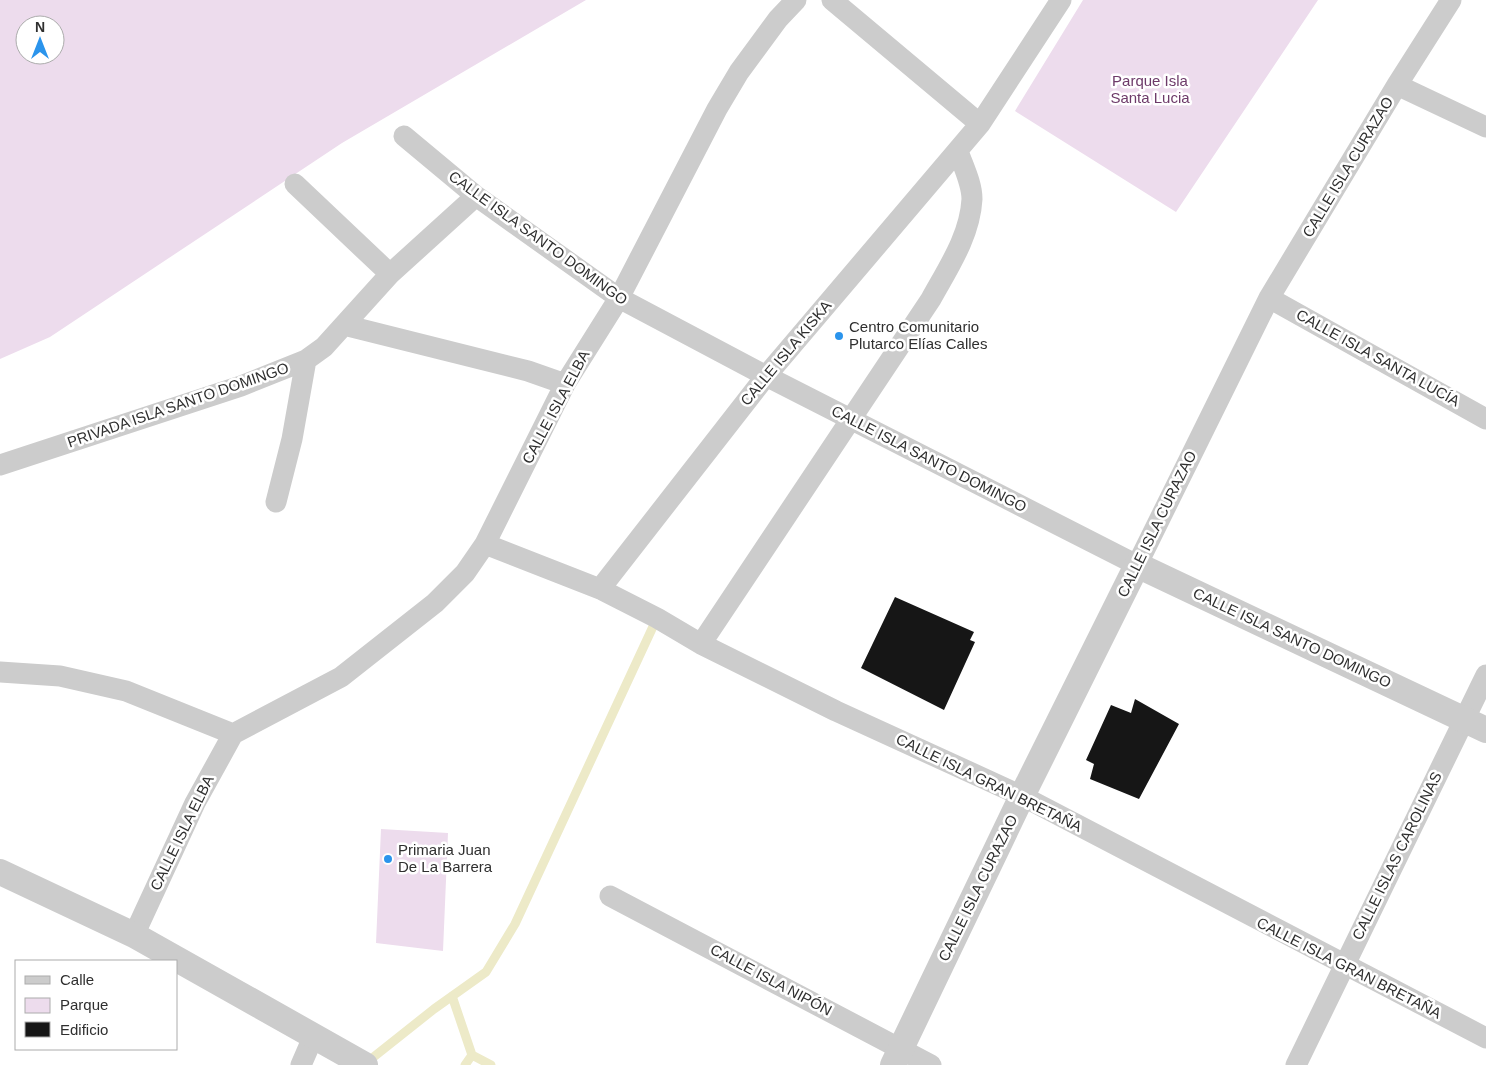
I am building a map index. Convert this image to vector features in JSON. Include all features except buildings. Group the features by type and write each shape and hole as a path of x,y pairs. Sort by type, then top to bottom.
{"street":[{"name":"CALLE ISLA ELBA","path":"134,935 195,803 233,734 341,677 435,603 465,573 485,544 566,384 618,298 717,108 739,72 778,19 796,0"},
{"path":"832,0 980,124"},
{"name":"CALLE ISLA KISKA","path":"600,589 766,376 980,124 1061,0"},
{"name":"CALLE ISLA CURAZAO","path":"896,1057 1022,796 1269,298 1397,85 1451,0"},
{"path":"1397,85 1486,127"},
{"name":"CALLE ISLA SANTO DOMINGO","path":"404,136 476,196 618,298 849,419 1137,565 1475,724"},
{"path":"702,644 849,419 931,299 961,242 972,198 968,178 958,151"},
{"path":"295,184 390,274"},
{"name":"PRIVADA ISLA SANTO DOMINGO","path":"0,465 241,386 306,360 324,347 390,274 476,196"},
{"name":"CALLE ISLA SANTA LUCÍA","path":"1269,298 1486,419"},
{"path":"344,325 528,371 566,384"},
{"path":"276,502 292,439 306,360"},
{"name":"CALLE ISLA GRAN BRETAÑA","path":"485,544 600,589 657,618 702,644 836,711 1022,796 1486,1038"},
{"path":"0,672 60,676 126,691 233,734"},
{"name":"CALLE ISLAS CAROLINAS","path":"1296,1065 1343,965 1475,724 1486,675"},
{"path":"0,872 134,935 365,1065"},
{"name":"CALLE ISLA NIPÓN","path":"610,896 896,1057 931,1065"},
{"path":"301,1065 314,1036"}],"green space":[{"path":"0,0 586,0 342,143 50,337 0,359"},
{"name":"Parque Isla Santa Lucia","path":"1083,0 1318,0 1176,212 1015,111"},
{"path":"381,829 448,833 443,951 376,943"}],"waterway":[{"path":"366,1063 434,1009 486,972 515,924 657,618"},
{"path":"452,996 472,1055 465,1065"},
{"path":"472,1055 491,1065"}],"place":[{"name":"Centro Comunitario Plutarco Elías Calles","path":"839,336"},
{"name":"Primaria Juan De La Barrera","path":"388,859"}]}
